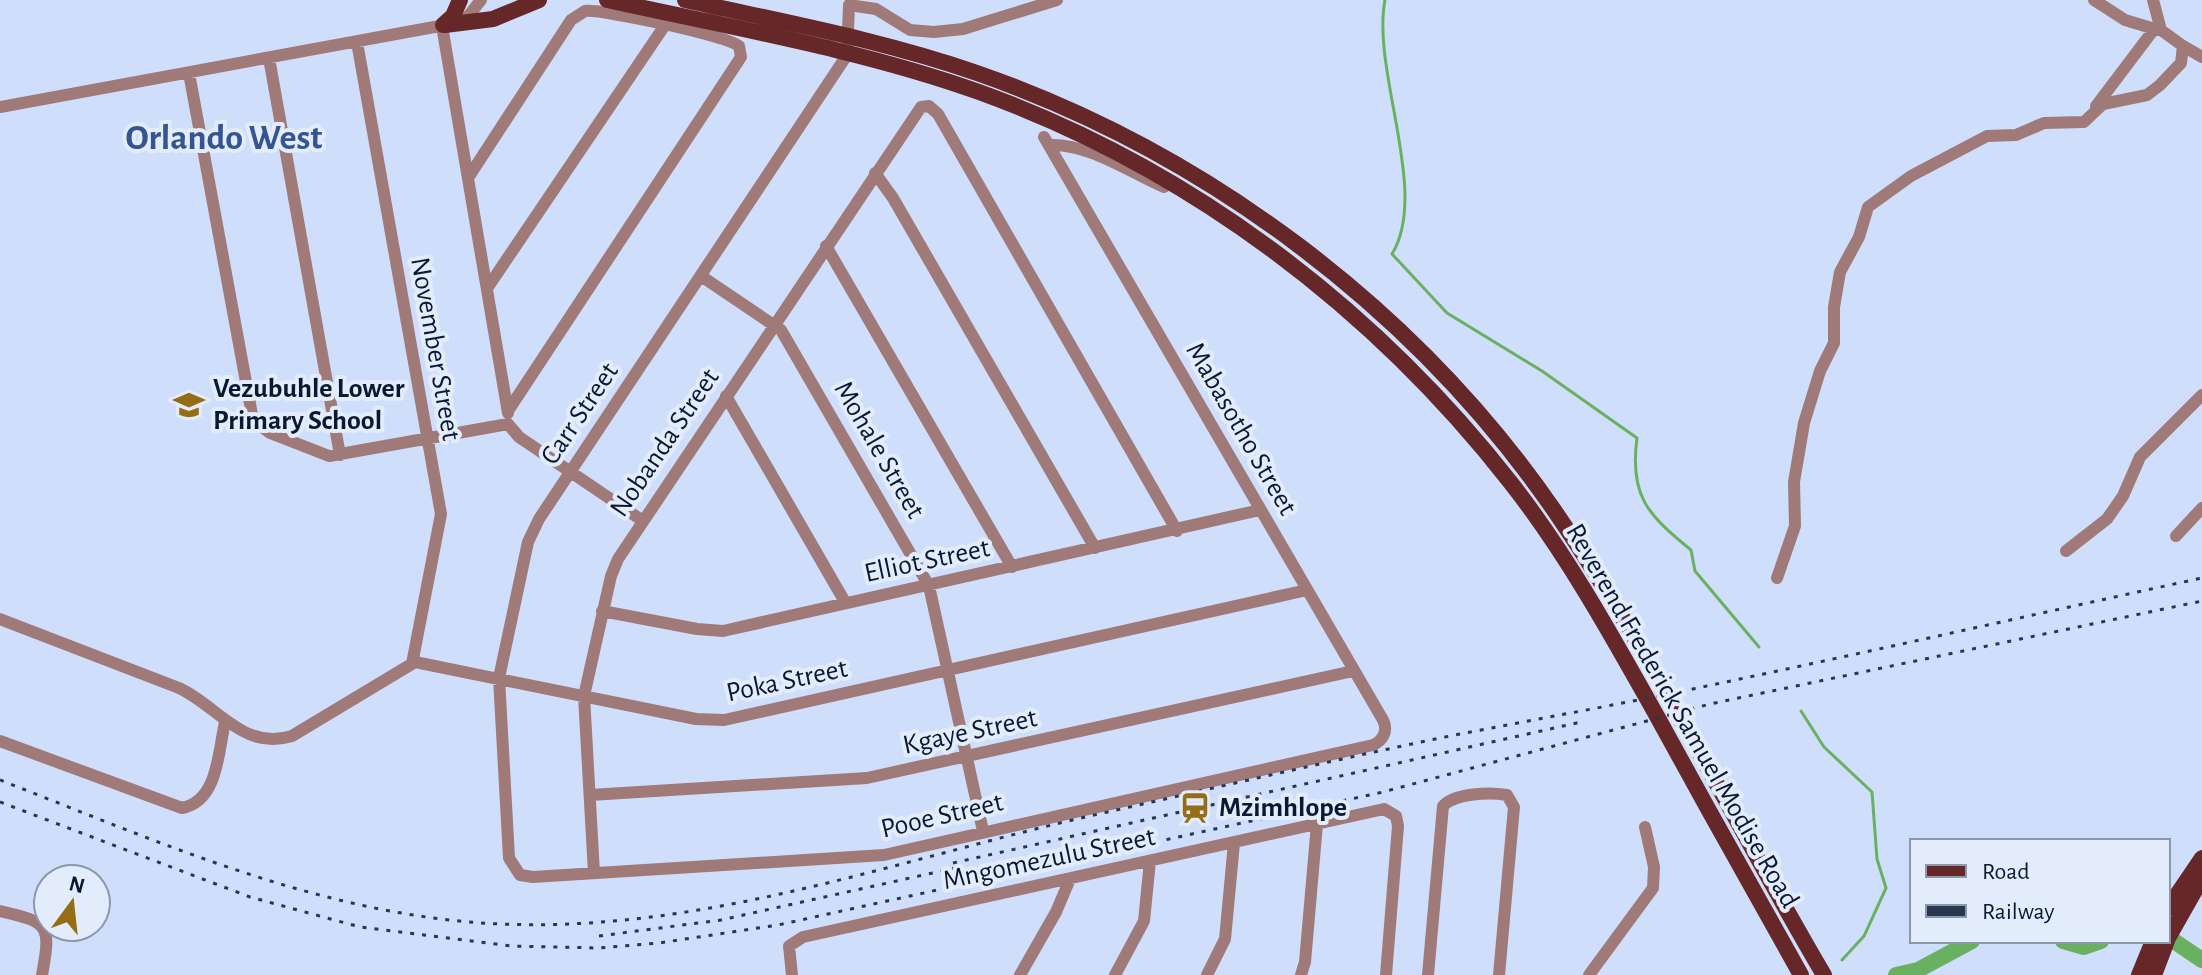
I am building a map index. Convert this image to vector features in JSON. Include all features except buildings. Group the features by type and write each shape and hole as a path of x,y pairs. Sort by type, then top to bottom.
{"main road":[{"path":"443,25 453,16 460,0"},
{"path":"443,25 493,19 539,0"},
{"name":"Reverend Frederick Samuel Modise Road","path":"607,0 847,55 1002,100 1110,149 1187,192 1281,256 1355,317 1440,399 1513,485 1565,559 1621,654 1801,975"},
{"name":"Reverend Frederick Samuel Modise Road","path":"685,0 929,58 1020,89 1090,119 1164,158 1278,231 1352,289 1409,341 1500,441 1579,547 1823,973"},
{"path":"2170,926 2202,858"},
{"path":"2170,926 2202,878"},
{"path":"2148,970 2153,943"},
{"path":"2148,970 2162,943"}],"street":[{"path":"0,107 443,25 466,19 481,0"},
{"name":"Carr Street","path":"513,868 509,858 499,678 528,542 570,472 847,55 849,5 876,9 906,29 934,32 963,29 1057,0"},
{"path":"2094,0 2125,20 2157,28 2202,57"},
{"path":"1777,578 1795,526 1794,482 1804,423 1820,371 1834,343 1838,282 1868,207 1911,176 1987,136 2016,135 2044,123 2072,125 2084,122 2157,28 2153,0"},
{"path":"189,73 253,420 282,438 323,455 340,455 426,440 508,418 741,57 739,46 731,40 590,10 575,17 468,178"},
{"path":"443,25 508,418 519,437 643,521"},
{"path":"488,287 665,25"},
{"name":"November Street","path":"357,42 440,524 412,664"},
{"path":"2093,112 2103,104 2147,95 2181,63 2183,46"},
{"path":"269,58 340,455"},
{"name":"Nobanda Street","path":"594,873 584,696 602,611 618,559 919,108 929,106 938,114 1177,531"},
{"name":"Mabasotho Street","path":"1187,192 1163,187 1076,149 1046,141 1386,726 1376,744"},
{"path":"875,173 893,198 1095,548"},
{"path":"826,246 1012,567"},
{"name":"Mohale Street","path":"701,276 774,324 787,339 929,586 983,831"},
{"path":"2066,551 2107,519 2123,496 2140,457 2202,395"},
{"path":"726,396 845,602"},
{"path":"2176,536 2202,508"},
{"name":"Elliot Street","path":"602,611 723,631 1260,510"},
{"name":"Poka Street","path":"412,664 427,662 696,719 724,720 1307,590"},
{"path":"0,619 179,688 206,704 225,722 253,736 276,740 292,736 412,664"},
{"name":"Kgaye Street","path":"590,795 861,779 1353,671"},
{"path":"0,741 182,808 197,803 207,793 225,722"},
{"name":"Pooe Street","path":"513,868 520,875 533,877 852,858 900,852 1376,744"},
{"path":"1428,975 1441,809 1450,799 1498,793 1507,795 1514,807 1499,975"},
{"name":"Mngomezulu Street","path":"792,975 788,950 797,939 1382,809 1396,816 1398,838 1386,975"},
{"path":"1301,975 1305,962 1317,824"},
{"path":"1589,975 1653,888 1654,867 1645,827"},
{"path":"1207,975 1225,939 1234,843"},
{"path":"1115,975 1144,921 1150,861"},
{"path":"1020,975 1056,912 1070,879"},
{"path":"0,911 31,918 46,929 49,939 42,975"}],"waterway":[{"path":"1385,0 1383,29 1386,61 1403,165 1405,198 1402,228 1392,254 1447,313 1542,371 1637,438 1636,475 1645,503 1663,526 1691,550 1695,571 1759,647"},
{"path":"1801,711 1824,747 1872,792 1877,859 1886,888 1864,936 1842,960"},
{"path":"2170,938 2202,960"},
{"path":"1896,975 1918,970 1968,943"},
{"path":"2070,943 2084,947 2095,943"}],"railway":[{"path":"0,780 183,851 307,892 434,918 500,924 579,924 733,904 1036,829 1320,764 1702,687 2202,578"},
{"path":"0,802 250,897 360,927 511,946 598,948 659,943 778,925 1383,792 1710,704 2202,601"},
{"path":"953,863 1581,722"},
{"path":"599,936 721,920 964,866"}],"place":[{"name":"Vezubuhle Lower Primary School","path":"189,405"},
{"name":"Mzimhlope","path":"1195,808"}],"district":[{"name":"Orlando West","path":"224,138"}]}
